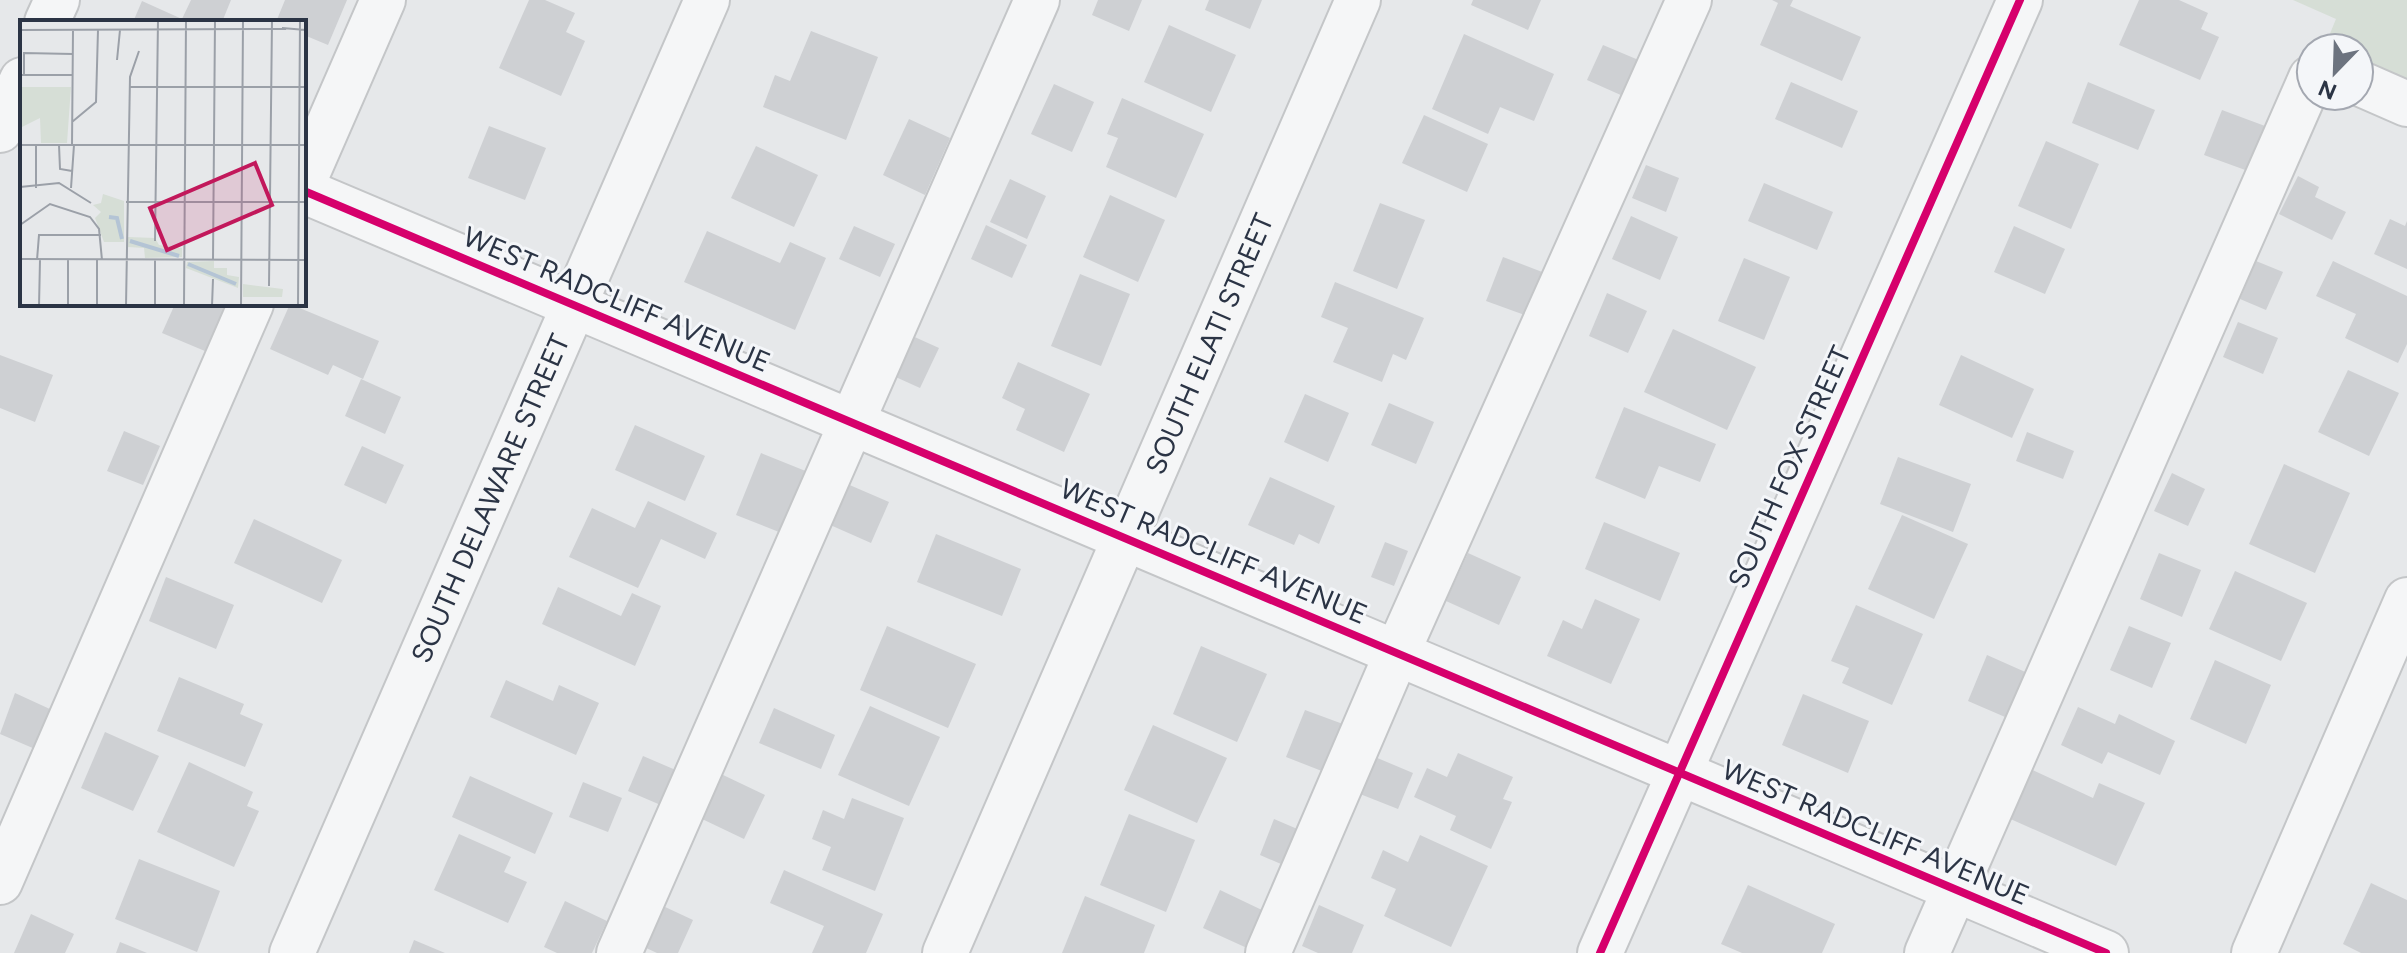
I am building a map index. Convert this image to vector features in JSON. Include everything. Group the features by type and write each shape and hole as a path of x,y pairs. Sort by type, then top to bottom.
{"street":[{"path":"48,20 57,0"},
{"path":"306,176 383,0"},
{"name":"SOUTH DELAWARE STREET","path":"292,953 707,0"},
{"path":"619,953 1037,0"},
{"name":"SOUTH ELATI STREET","path":"945,953 1358,0"},
{"path":"1268,953 1397,653 1689,0"},
{"name":"SOUTH FOX STREET","path":"1600,953 2020,0"},
{"path":"0,62 20,70"},
{"path":"0,130 20,85"},
{"path":"2375,90 2407,104"},
{"path":"1927,953 2296,112"},
{"name":"WEST RADCLIFF AVENUE","path":"306,192 2106,953"},
{"path":"0,882 250,306"},
{"path":"2254,953 2407,600"}],"shaded area":[{"path":"2293,0 2407,0 2407,104 2375,90 2375,32 2331,32 2336,19"}],"building":[{"path":"191,0 231,0 223,20 134,20 142,1 182,19"},
{"path":"285,0 347,0 328,45 306,36 306,20 277,20"},
{"path":"529,0 545,0 575,13 566,32 585,41 561,96 499,68"},
{"path":"1098,0 1142,0 1129,31 1092,15"},
{"path":"1209,0 1262,0 1250,29 1205,10"},
{"path":"1473,0 1541,0 1528,30 1471,5"},
{"path":"1772,0 1793,0 1790,6 1861,37 1842,81 1760,45 1778,3"},
{"path":"2139,0 2179,0 2208,13 2201,29 2219,37 2200,80 2119,45"},
{"path":"1169,25 1236,55 1211,112 1144,82"},
{"path":"811,31 878,57 846,140 763,107 775,75 790,81"},
{"path":"1464,34 1554,74 1534,121 1500,107 1488,134 1432,109"},
{"path":"1603,45 1648,64 1632,100 1587,80"},
{"path":"1791,82 1858,111 1842,148 1775,119"},
{"path":"2088,82 2155,110 2138,150 2072,123"},
{"path":"1054,84 1094,102 1072,152 1031,134"},
{"path":"1122,98 1204,134 1176,198 1106,167 1118,138 1107,134"},
{"path":"2222,110 2265,126 2248,171 2204,155"},
{"path":"1424,115 1488,144 1467,192 1402,163"},
{"path":"909,119 950,138 925,195 883,175"},
{"path":"489,126 546,148 525,200 468,178"},
{"path":"2046,141 2099,164 2071,229 2018,206"},
{"path":"756,146 818,175 794,227 731,198"},
{"path":"1646,165 1679,178 1666,212 1632,198"},
{"path":"2298,176 2319,187 2315,197 2346,212 2332,240 2279,214"},
{"path":"1010,179 1046,196 1027,239 990,222"},
{"path":"1764,183 1833,212 1817,250 1748,221"},
{"path":"1110,195 1165,220 1138,282 1083,257"},
{"path":"1380,203 1425,220 1397,289 1353,271"},
{"path":"1631,216 1678,237 1660,280 1612,259"},
{"path":"2390,219 2405,226 2407,221 2407,269 2374,254"},
{"path":"986,225 1027,245 1012,278 971,259"},
{"path":"854,226 895,244 880,277 839,259"},
{"path":"2014,226 2065,249 2045,294 1994,272"},
{"path":"707,231 780,263 790,242 826,258 795,330 684,282"},
{"path":"1503,257 1550,275 1533,318 1486,301"},
{"path":"1744,258 1790,277 1764,340 1718,321"},
{"path":"2256,261 2283,272 2266,310 2240,299"},
{"path":"2333,261 2407,296 2407,344 2398,363 2345,338 2356,314 2316,296"},
{"path":"1080,274 1130,294 1101,366 1051,346"},
{"path":"1335,282 1424,318 1406,360 1393,354 1382,382 1333,362 1348,328 1321,317"},
{"path":"1607,293 1647,311 1628,353 1589,336"},
{"path":"174,306 233,306 212,354 162,333"},
{"path":"289,306 379,341 363,379 333,365 328,375 270,349"},
{"path":"2238,322 2278,338 2263,374 2223,357"},
{"path":"1673,329 1756,367 1727,430 1644,392"},
{"path":"908,334 939,348 920,388 889,374"},
{"path":"0,355 53,375 35,422 0,408"},
{"path":"1961,355 2034,389 2012,438 1939,405"},
{"path":"1018,362 1090,394 1064,452 1016,430 1025,409 1002,398"},
{"path":"2348,370 2399,393 2369,456 2318,432"},
{"path":"361,379 401,397 385,434 345,416"},
{"path":"1305,394 1349,413 1328,462 1284,442"},
{"path":"1389,403 1434,422 1416,464 1371,445"},
{"path":"1624,407 1716,444 1700,482 1659,466 1645,499 1595,478"},
{"path":"635,425 705,456 685,501 615,470"},
{"path":"124,431 160,446 143,485 107,471"},
{"path":"2027,432 2074,451 2063,479 2016,461"},
{"path":"362,446 404,465 386,504 344,485"},
{"path":"761,453 813,474 789,536 736,515"},
{"path":"1898,457 1971,484 1953,532 1880,504"},
{"path":"2284,464 2350,493 2315,573 2249,544"},
{"path":"2172,473 2205,489 2188,526 2154,511"},
{"path":"1270,477 1335,506 1319,544 1299,534 1294,545 1248,525"},
{"path":"845,483 889,502 871,543 828,524"},
{"path":"648,501 717,533 705,559 661,539 638,588 569,557 592,508 635,528"},
{"path":"1902,515 1968,544 1934,619 1868,589"},
{"path":"254,519 342,560 322,603 234,563"},
{"path":"1604,522 1680,553 1660,601 1585,569"},
{"path":"936,534 1021,569 1002,616 917,582"},
{"path":"1385,542 1408,551 1394,586 1371,577"},
{"path":"1468,553 1521,577 1499,625 1446,601"},
{"path":"2159,553 2201,570 2182,617 2140,599"},
{"path":"2235,571 2307,603 2281,661 2209,629"},
{"path":"166,577 234,605 216,649 149,621"},
{"path":"558,587 621,616 632,593 661,606 635,666 542,624"},
{"path":"1595,599 1640,619 1611,684 1547,656 1563,620 1582,629"},
{"path":"1856,605 1923,634 1892,705 1842,683 1849,668 1831,661"},
{"path":"887,626 976,664 948,728 860,690"},
{"path":"2129,626 2171,643 2152,688 2110,670"},
{"path":"1201,646 1267,674 1237,742 1173,714"},
{"path":"1987,655 2032,675 2012,720 1968,701"},
{"path":"2215,660 2271,685 2246,744 2190,719"},
{"path":"179,677 244,704 240,714 263,724 245,767 157,731"},
{"path":"506,680 553,701 559,685 599,703 576,755 490,717"},
{"path":"15,693 52,710 35,749 0,734"},
{"path":"1803,694 1869,721 1848,773 1782,745"},
{"path":"870,706 940,737 909,806 838,775"},
{"path":"2078,707 2115,724 2119,714 2175,741 2160,775 2108,752 2102,764 2061,745"},
{"path":"774,708 835,735 821,769 759,743"},
{"path":"1305,710 1351,727 1332,775 1286,757"},
{"path":"1153,725 1227,758 1197,823 1124,790"},
{"path":"105,732 159,756 133,811 81,788"},
{"path":"1458,753 1513,777 1503,799 1512,802 1491,849 1450,830 1456,816 1414,797 1427,768 1447,777"},
{"path":"643,756 678,771 663,806 628,791"},
{"path":"1375,757 1413,773 1398,809 1360,794"},
{"path":"189,762 253,792 247,806 259,811 234,867 157,832"},
{"path":"2028,768 2093,798 2099,783 2145,803 2116,866 2006,817"},
{"path":"721,774 765,795 744,839 700,818"},
{"path":"470,776 553,813 535,854 452,817"},
{"path":"583,782 622,798 608,832 569,817"},
{"path":"852,798 904,818 875,891 822,870 831,847 812,839 823,810 844,819"},
{"path":"1129,814 1195,840 1166,912 1100,885"},
{"path":"1274,819 1302,831 1288,867 1260,855"},
{"path":"459,834 511,857 504,872 527,882 508,923 434,890"},
{"path":"1420,835 1488,866 1451,947 1384,916 1396,889 1371,878 1383,850 1408,862"},
{"path":"139,859 220,891 197,952 115,919"},
{"path":"784,870 883,914 866,953 812,953 824,926 770,903"},
{"path":"2371,883 2407,900 2407,953 2361,953 2343,944"},
{"path":"1748,885 1835,924 1822,953 1742,953 1721,944"},
{"path":"1220,890 1264,911 1247,948 1203,928"},
{"path":"1085,896 1155,925 1144,953 1062,953"},
{"path":"565,901 607,921 592,953 557,953 544,947"},
{"path":"1319,905 1364,925 1352,953 1318,953 1302,946"},
{"path":"663,906 693,920 678,953 657,953 644,947"},
{"path":"31,914 74,934 65,953 14,953"},
{"path":"414,940 445,953 409,953"},
{"path":"120,942 147,953 116,953"}],"cycle path":[{"path":"1600,953 2020,0"},
{"path":"306,192 2106,953"}]}
